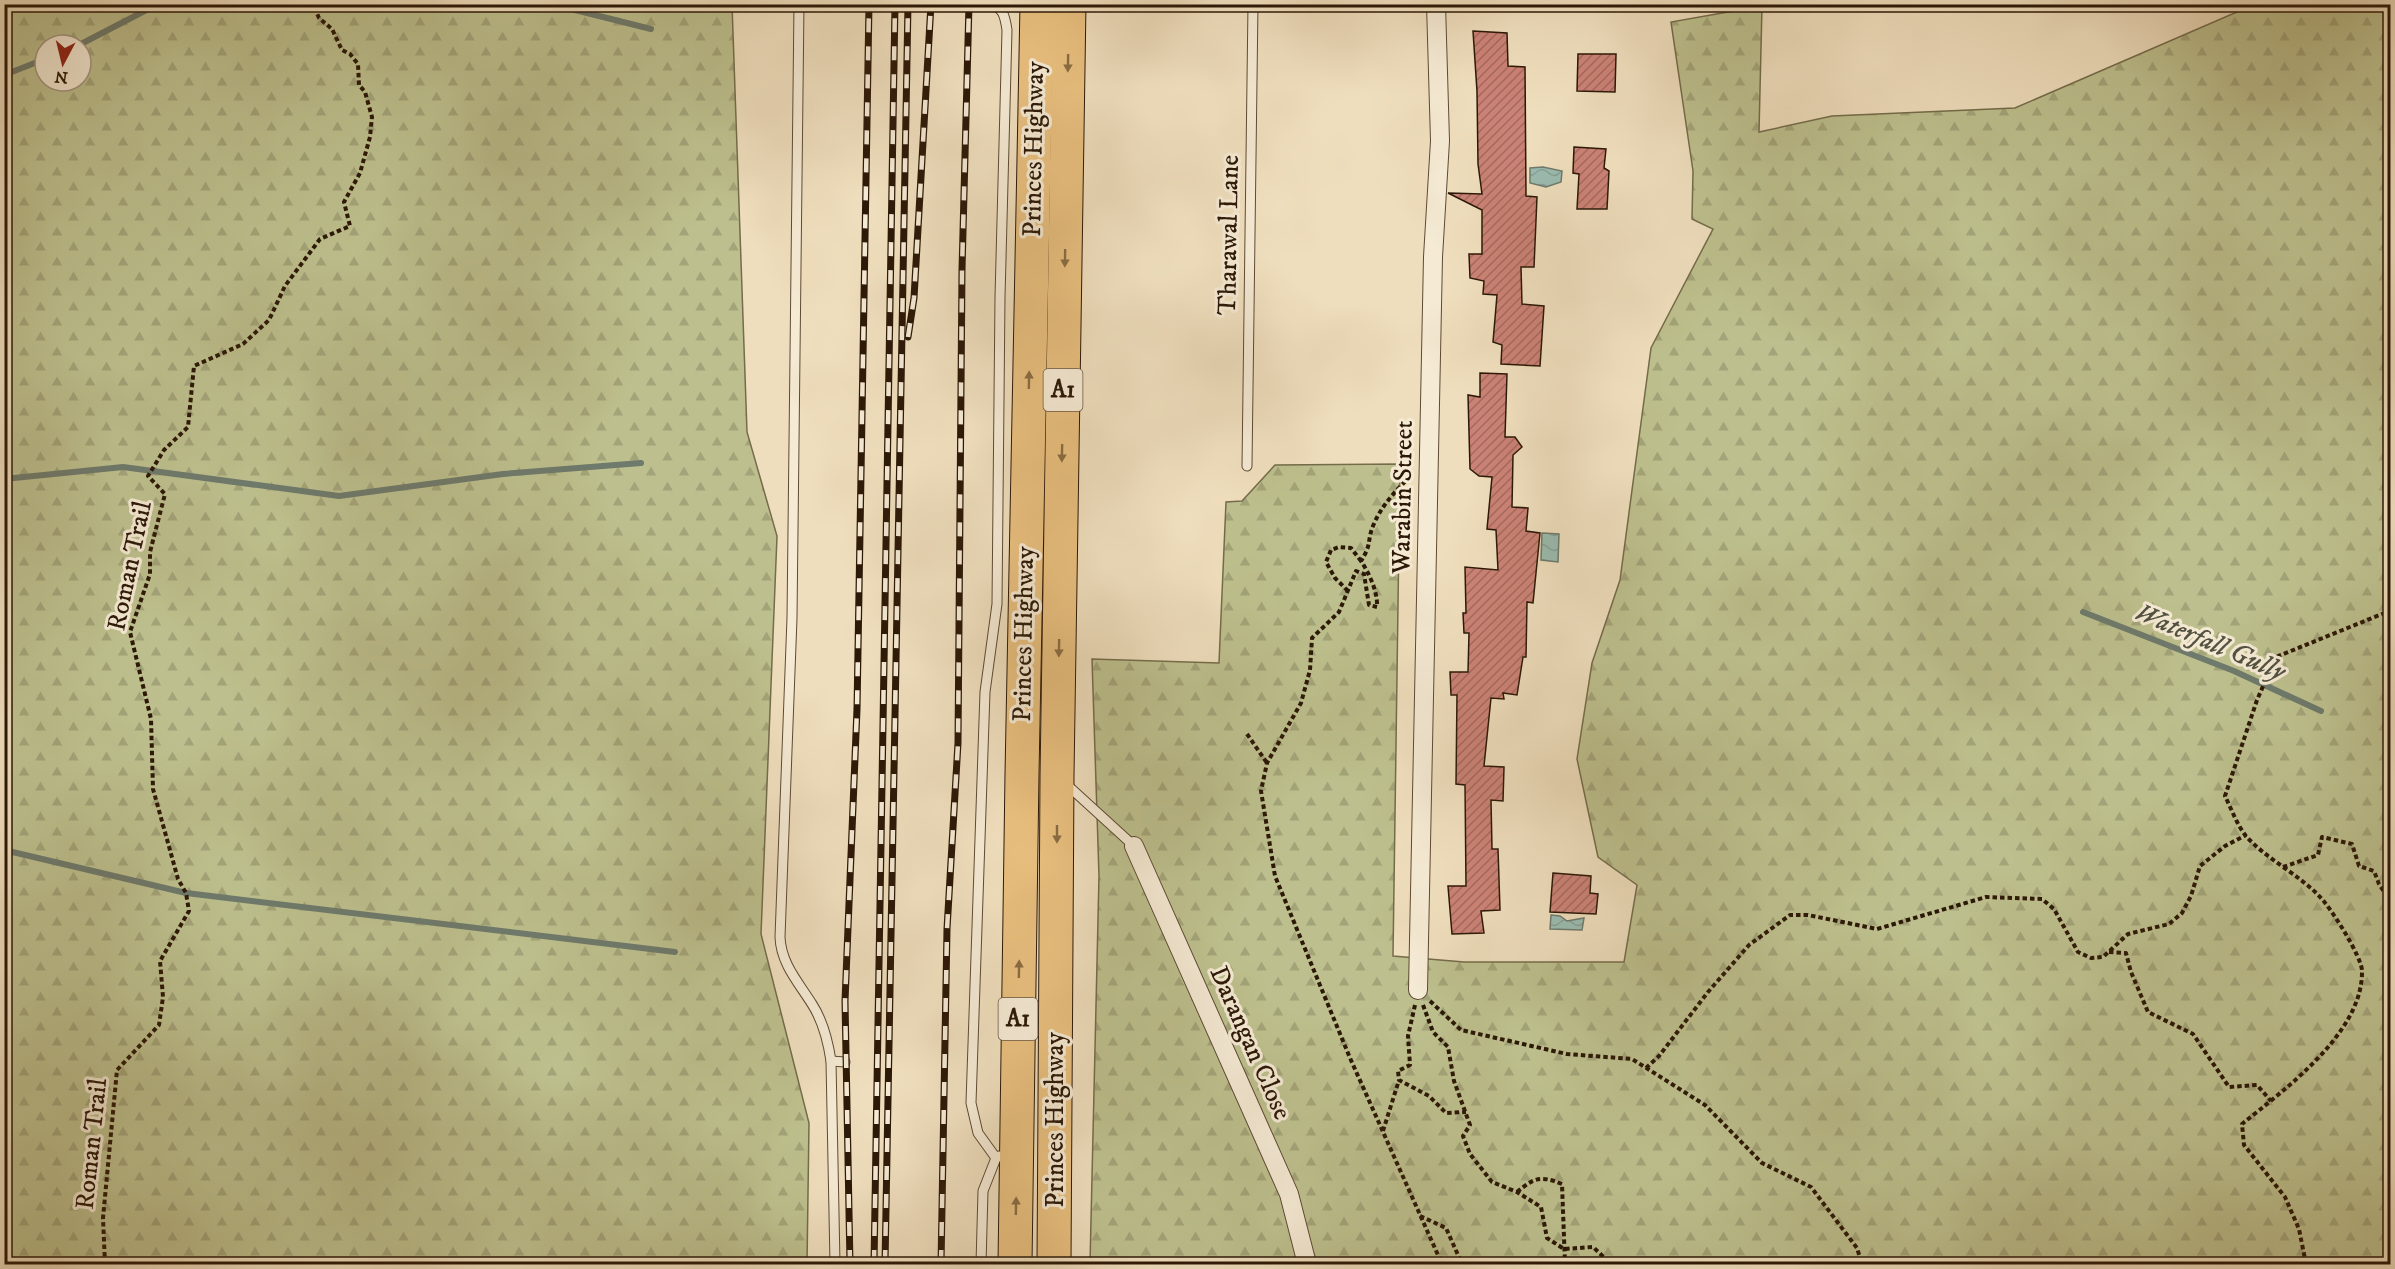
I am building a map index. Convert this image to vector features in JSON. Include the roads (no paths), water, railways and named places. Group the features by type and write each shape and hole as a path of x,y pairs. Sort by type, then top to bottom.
{"highway":[{"name":"Princes Highway","path":"1037,4 1022,762 1028,1148 1054,1264"},
{"name":"Princes Highway","path":"1015,1264 1028,1148 1057,776 1069,4"}],"street":[{"name":"Warabin Street","path":"1418,990 1433,257 1440,141 1436,4"},
{"name":"Darangan Close","path":"1134,846 1289,1194 1307,1264"}],"lane":[{"path":"799,4 792,618 780,946 790,972 813,1005 827,1036 831,1061 835,1264"},
{"path":"981,1264 983,1191 1028,1148 978,1133 971,1103 985,692 997,604 1000,297 1007,30 1004,14 996,6 988,4"},
{"name":"Tharawal Lane","path":"1247,466 1253,4"},
{"path":"1057,776 1134,846"},
{"path":"831,1061 845,1062"}],"water":[{"path":"1543,167 1562,171 1561,182 1546,187 1530,183 1530,168"},
{"path":"1542,533 1559,534 1558,562 1541,560"},
{"path":"1551,915 1560,916 1567,921 1584,918 1582,930 1550,929"}],"waterway":[{"path":"93,38 158,4"},
{"path":"551,4 651,29"},
{"path":"4,75 33,64"},
{"path":"4,479 123,467 339,496 503,474 641,463"},
{"name":"Waterfall Gully","path":"2083,612 2234,671 2321,711"},
{"path":"4,850 186,893 675,952"}],"railway":[{"path":"850,1264 845,1001 857,709 869,4"},
{"path":"874,1264 895,4"},
{"path":"885,1264 908,4"},
{"path":"908,337 914,298 931,4"},
{"path":"941,1264 947,929 958,743 962,270 969,4"}]}
